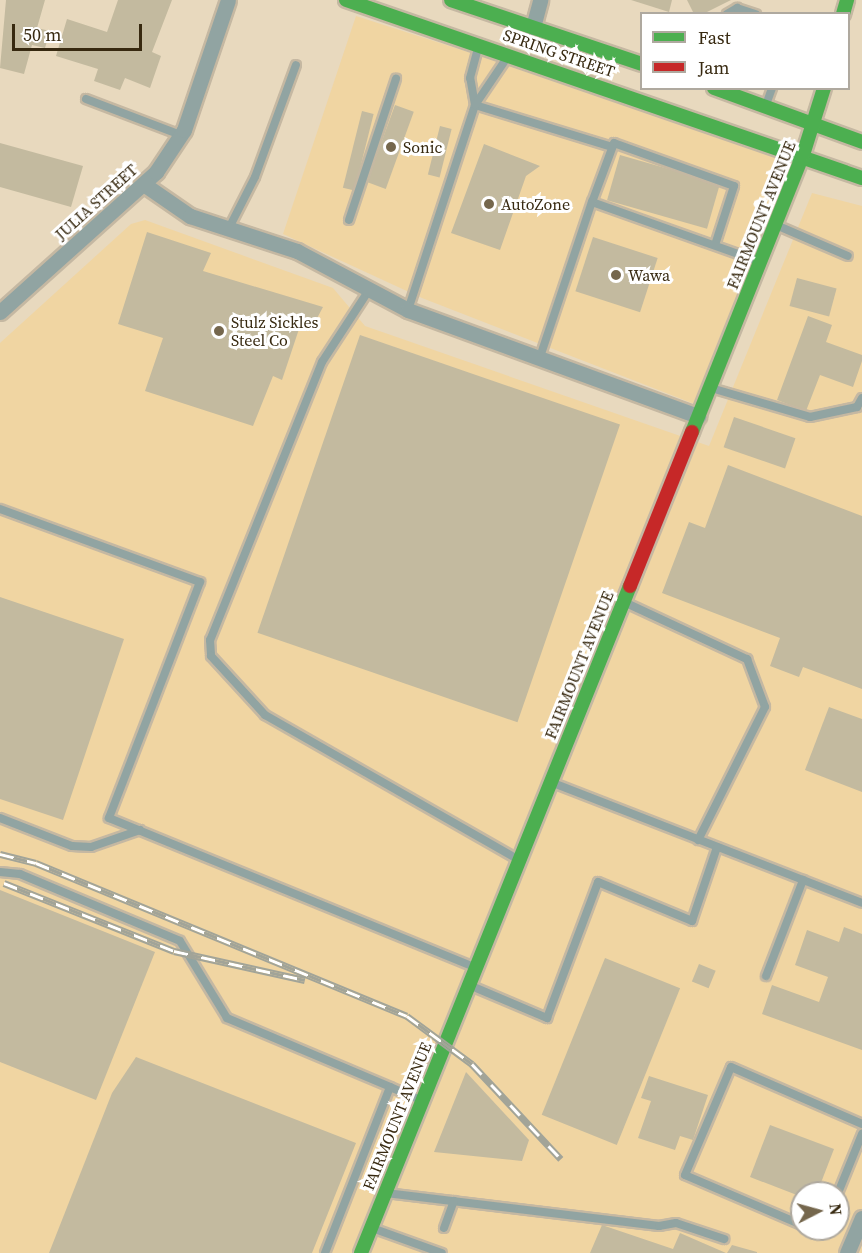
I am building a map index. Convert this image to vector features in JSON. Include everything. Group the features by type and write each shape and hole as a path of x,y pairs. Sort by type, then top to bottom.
{"main road":[{"name":"SPRING STREET","path":"346,0 510,53 803,155 862,178"},
{"name":"SPRING STREET","path":"451,0 640,63"},
{"path":"720,90 862,142"},
{"name":"FAIRMOUNT AVENUE","path":"361,1253 803,155 815,123 823,90"}],"street":[{"name":"JULIA STREET","path":"0,312 145,184 181,135 228,0"},
{"path":"533,27 540,0"},
{"path":"145,184 190,216 297,251 408,310 539,360 698,416"},
{"path":"847,1253 862,1218"}],"lane":[{"path":"730,12 737,8 750,12"},
{"path":"475,105 470,78 479,43"},
{"path":"408,310 475,105 510,53"},
{"path":"229,228 255,177 296,65"},
{"path":"349,220 396,79"},
{"path":"766,106 771,90"},
{"path":"86,99 181,135"},
{"path":"475,105 734,186 715,245"},
{"path":"539,360 612,147"},
{"path":"592,202 760,262"},
{"path":"775,225 848,256"},
{"path":"369,290 322,362 210,640 211,656 265,715 518,859"},
{"path":"709,387 810,417 857,407 862,398"},
{"path":"0,509 200,582 109,818 475,967"},
{"path":"623,602 747,659 765,707 698,840"},
{"path":"549,782 862,903"},
{"path":"0,818 72,846 91,847 140,830"},
{"path":"468,984 547,1018 598,882 692,921 717,847"},
{"path":"0,872 20,874 180,941 227,1018 422,1101"},
{"path":"766,976 803,880"},
{"path":"790,1220 685,1175 731,1067 862,1124"},
{"path":"325,1253 390,1087"},
{"path":"843,1181 862,1134"},
{"path":"384,1193 658,1226 676,1223 724,1239"},
{"path":"444,1228 454,1201"},
{"path":"371,1228 442,1253"}],"shaded area":[{"path":"356,16 797,158 697,405 422,298 283,234"},
{"path":"812,193 862,206 862,1253 0,1253 0,343 131,224 145,220 333,288 365,326 709,446"}],"building":[{"path":"6,0 45,0 37,28 50,31 45,48 32,45 24,74 0,68"},
{"path":"118,0 172,0 152,52 161,56 150,88 125,78 120,90 94,81 98,69 56,56 67,19 107,32"},
{"path":"631,0 672,0 669,12"},
{"path":"687,0 731,0 707,12 693,12"},
{"name":"Sonic","path":"395,105 414,112 386,189 367,182"},
{"path":"362,111 374,114 355,191 343,188"},
{"path":"440,126 452,129 440,177 428,175"},
{"path":"0,143 83,166 71,207 0,187"},
{"name":"AutoZone","path":"484,144 540,166 526,176 500,250 451,233"},
{"path":"620,155 720,184 707,229 607,200"},
{"name":"Stulz Sickles Steel Co","path":"147,232 211,253 203,271 323,307 314,324 301,323 282,380 273,376 253,426 145,391 163,338 118,324"},
{"name":"Wawa","path":"593,237 658,258 640,312 575,291"},
{"path":"797,278 837,289 829,317 789,306"},
{"path":"808,316 832,325 826,342 862,355 862,361 853,387 820,375 806,411 777,400"},
{"path":"360,335 620,425 517,722 257,633"},
{"path":"734,417 795,438 785,468 724,447"},
{"path":"728,465 862,516 862,689 803,667 799,677 770,666 780,638 662,593 689,522 705,528"},
{"path":"0,597 124,639 63,820 0,799"},
{"path":"829,707 862,719 862,792 805,770"},
{"path":"0,890 155,952 96,1100 0,1062"},
{"path":"844,927 862,934 862,1050 762,1014 772,985 819,1002 828,977 795,965 807,930 839,942"},
{"path":"605,958 680,988 617,1145 542,1115"},
{"path":"699,964 716,971 709,988 692,982"},
{"path":"136,1057 356,1143 312,1253 49,1253 112,1093"},
{"path":"466,1072 529,1140 522,1161 434,1152"},
{"path":"649,1076 708,1095 693,1140 680,1136 675,1150 638,1138 651,1101 641,1098"},
{"path":"770,1125 834,1149 822,1181 790,1181 790,1192 750,1177"},
{"path":"602,1225 673,1249 680,1233 726,1253 590,1253"},
{"path":"732,1245 757,1252 757,1253 727,1253"}],"railway":[{"path":"0,854 36,863 407,1016 472,1064 561,1159"},
{"path":"4,883 174,951 305,980"}],"traffic: fast":[{"path":"346,0 862,178"},
{"path":"451,0 640,63"},
{"path":"844,12 847,0"},
{"path":"719,90 862,142"},
{"path":"692,432 803,155 823,90"},
{"path":"361,1253 630,586"}],"traffic: jam":[{"path":"630,586 692,432"}],"place":[{"name":"Sonic","path":"391,147"},
{"name":"AutoZone","path":"489,204"},
{"name":"Wawa","path":"616,275"},
{"name":"Stulz Sickles Steel Co","path":"219,331"}]}
